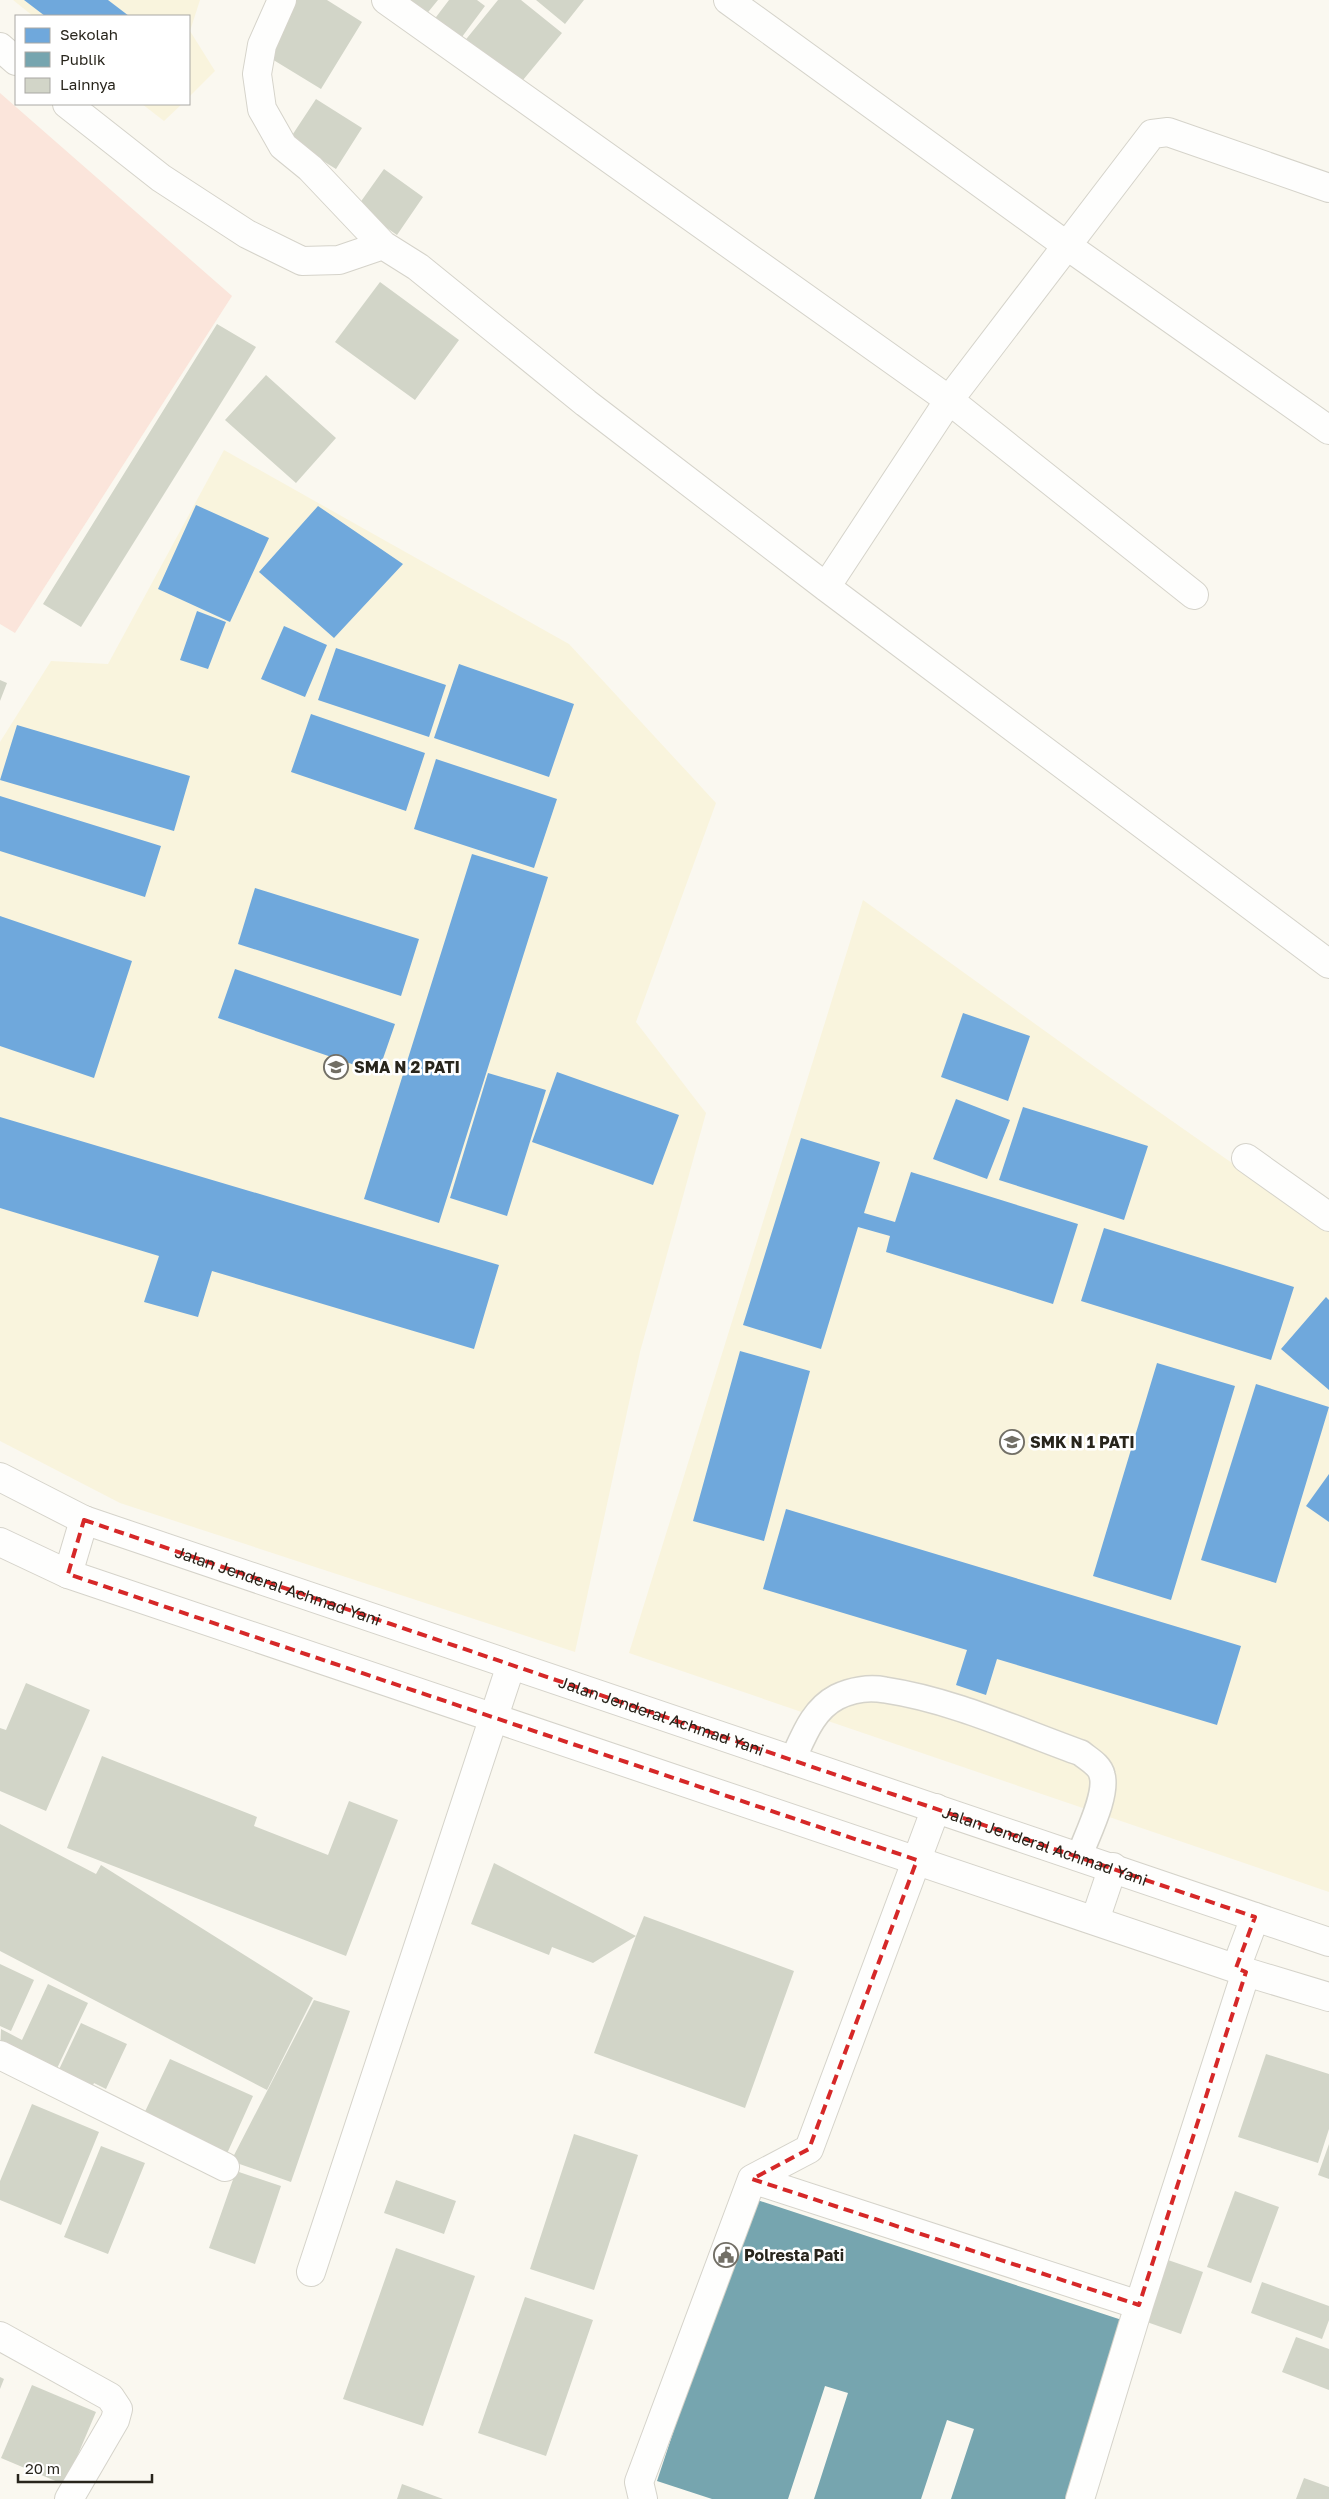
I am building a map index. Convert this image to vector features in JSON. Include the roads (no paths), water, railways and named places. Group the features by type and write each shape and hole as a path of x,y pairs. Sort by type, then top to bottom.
{"street":[{"path":"282,0 262,45 257,74 262,109 283,146 310,168 383,245 418,267 586,403 826,587 1329,964"},
{"path":"386,0 949,400 1194,595"},
{"path":"728,0 1066,244 1329,430"},
{"path":"0,47 15,60"},
{"path":"68,105 161,178 247,234 302,261 339,260 383,245"},
{"path":"826,587 949,400 1066,244 1152,134 1168,132 1329,188"},
{"path":"1246,1158 1329,1216"},
{"name":"Jalan Jenderal Achmad Yani","path":"0,1477 84,1520 792,1761 1114,1867 1329,1942"},
{"path":"68,1574 84,1520"},
{"path":"0,1542 68,1574 1241,1970 1329,1997"},
{"path":"311,2272 511,1664"},
{"path":"643,2499 639,2482 752,2179 809,2149 936,1808"},
{"path":"1095,1920 1114,1867"},
{"path":"1080,2499 1241,1970 1255,1917"},
{"path":"0,2055 225,2167"},
{"path":"752,2179 1139,2305"},
{"path":"0,2336 110,2397 118,2409 115,2420 69,2499"}],"lane":[{"path":"792,1761 814,1716 836,1697 860,1689 884,1690 938,1702 1081,1753 1098,1766 1102,1774 1103,1788 1079,1857"}],"place":[{"name":"SMA N 2 PATI","path":"336,1067"},
{"name":"SMK N 1 PATI","path":"1012,1442"},
{"name":"Polresta Pati","path":"726,2255"}]}
